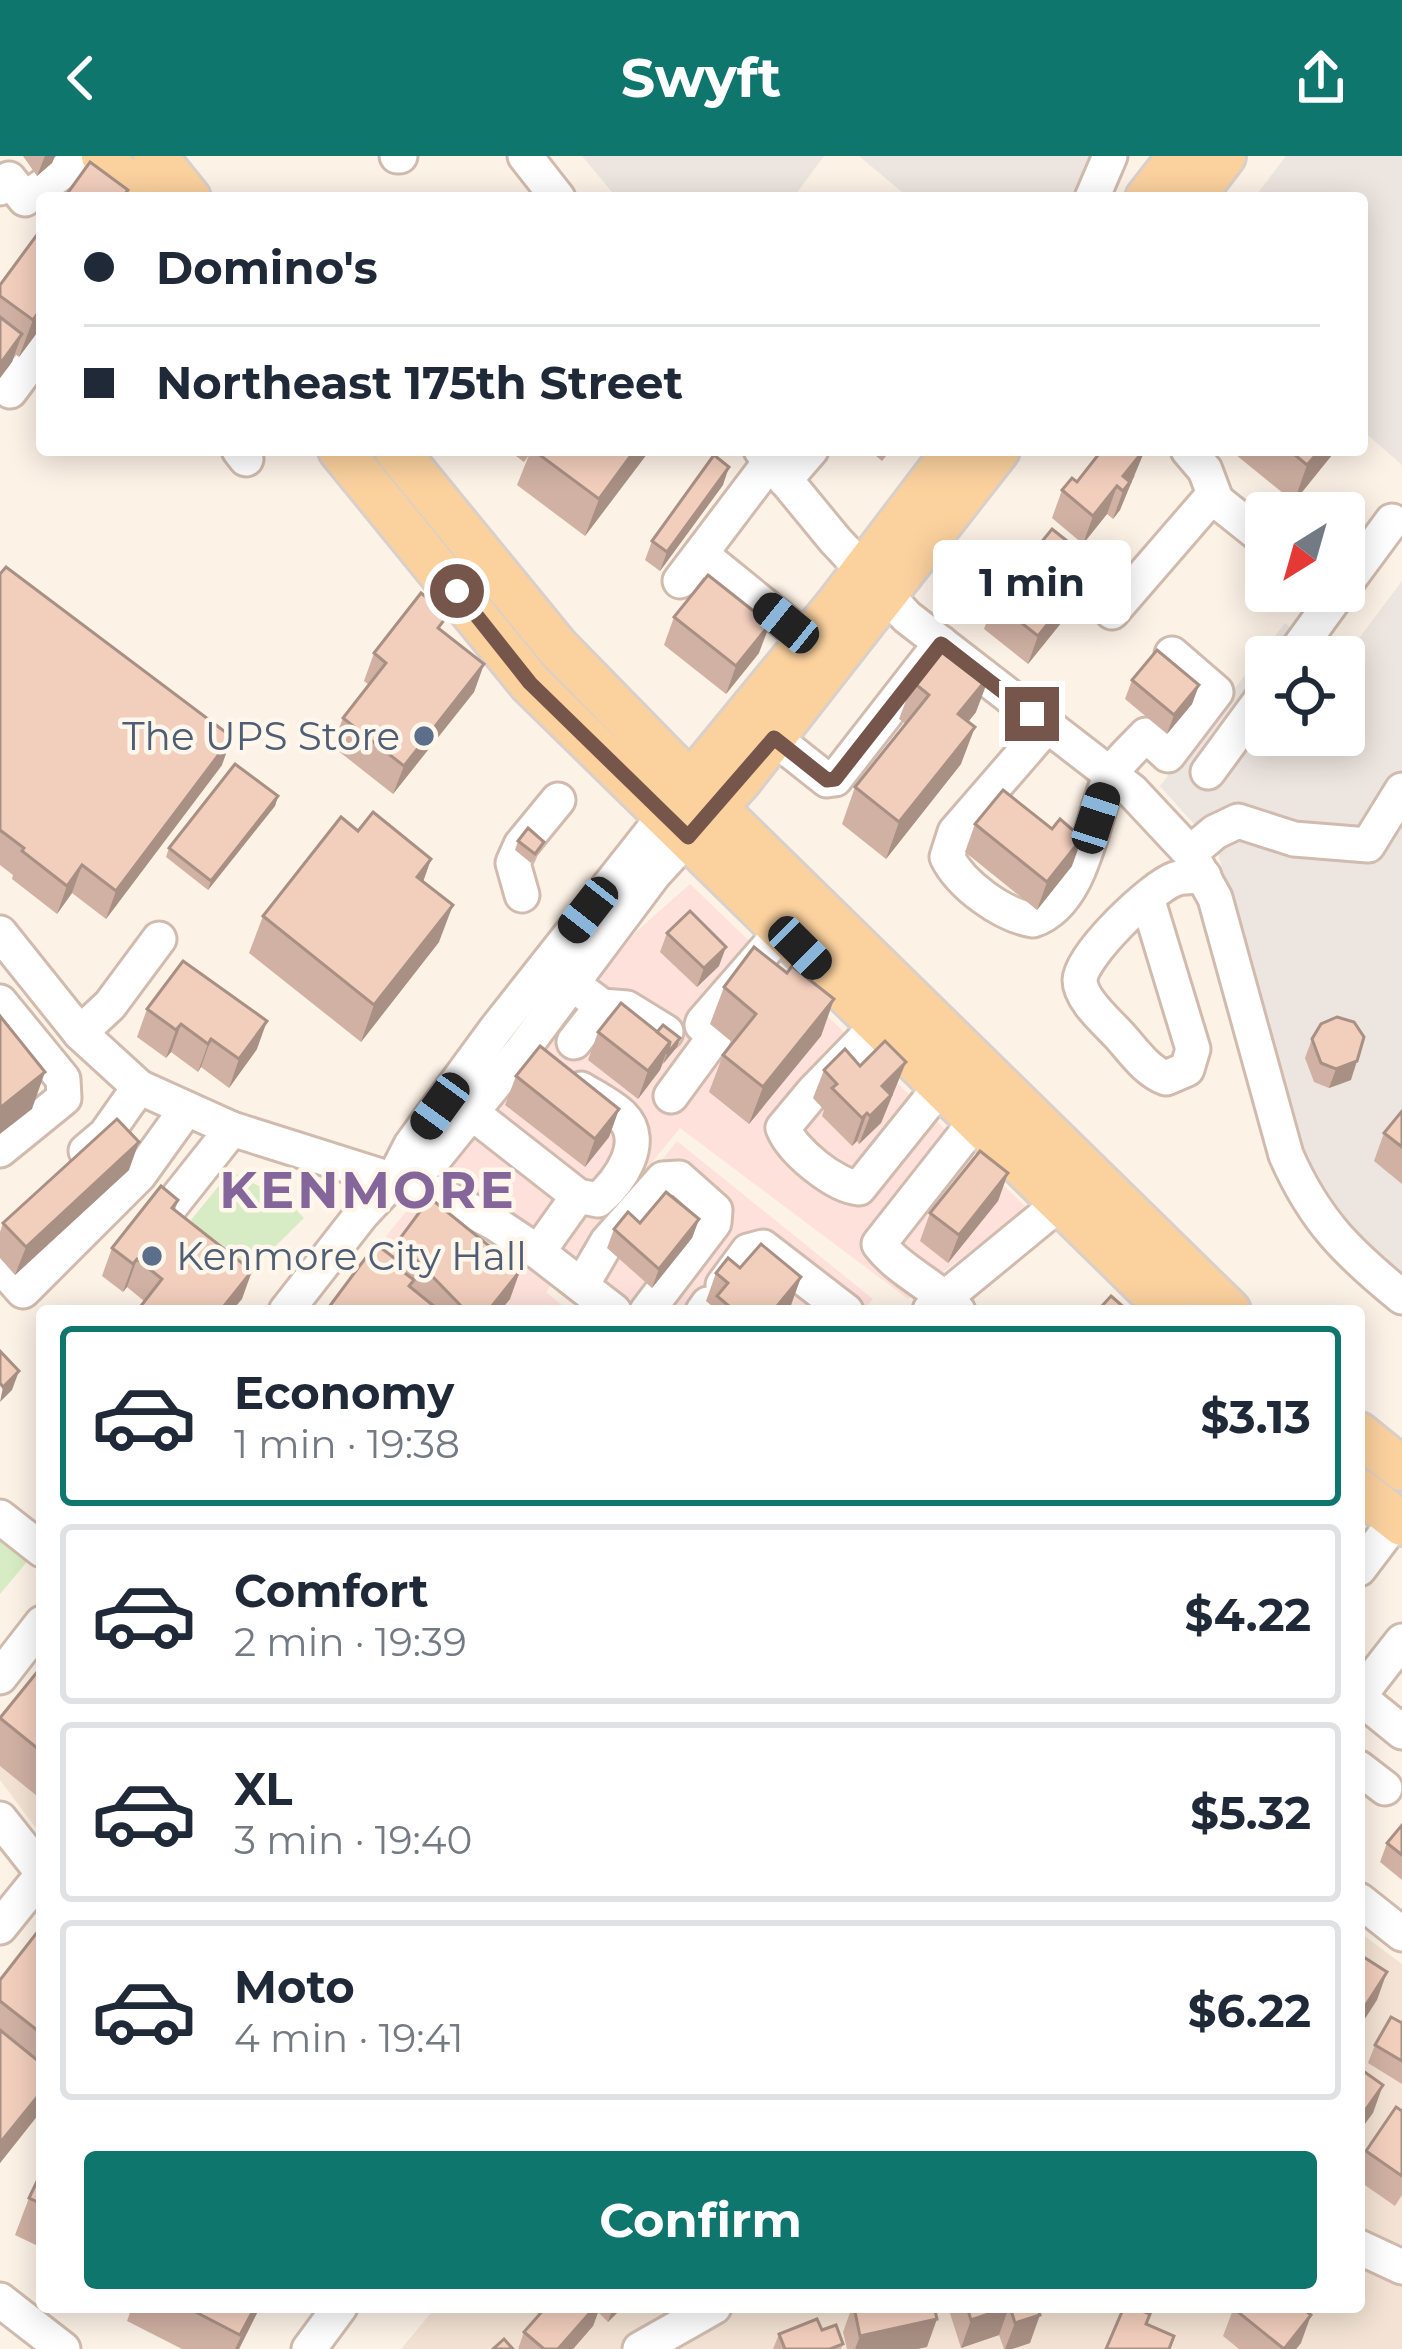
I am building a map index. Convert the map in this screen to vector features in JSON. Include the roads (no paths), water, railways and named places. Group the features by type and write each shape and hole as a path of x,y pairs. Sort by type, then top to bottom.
{"main road":[{"path":"103,156 132,192"},
{"path":"155,156 184,192"},
{"path":"1153,192 1180,156"},
{"path":"1197,192 1224,156"},
{"path":"345,456 530,683 690,811 1223,1305"},
{"path":"400,456 783,930 1165,1305"},
{"path":"690,811 774,738 951,456"},
{"path":"690,811 808,640 875,583 992,456"},
{"path":"1059,1204 1084,1208 1107,1220 1194,1305"},
{"path":"1365,1439 1402,1469"},
{"path":"1365,1495 1400,1522"}],"street":[{"path":"0,188 10,179 25,199 85,156"},
{"path":"525,156 553,192"},
{"path":"1095,192 1110,156"},
{"path":"10,391 36,356"},
{"path":"1112,612 1214,494 1205,470 1193,456"},
{"path":"808,640 690,568 772,464 875,583 941,644 1152,809 1197,865 1215,898 1286,1154 1300,1186 1328,1230 1402,1297"},
{"path":"1212,497 1245,523"},
{"path":"1365,556 1392,520"},
{"path":"774,738 827,780 835,779 941,644"},
{"path":"1047,725 949,843 947,857 956,873 989,899 1006,911 1034,920 1053,909 1075,876 1110,774 1146,735 1168,755 1216,692 1172,654"},
{"path":"1208,772 1245,721"},
{"path":"1148,901 1193,1049 1187,1069 1176,1077 1155,1074 1085,995 1080,981 1088,956 1101,940 1173,879 1197,865 1215,832 1238,821 1294,838 1368,844 1402,790"},
{"path":"522,895 513,862 558,800"},
{"path":"392,1181 434,1159 524,1049 690,811"},
{"path":"291,1305 392,1181 412,1145 496,1029 690,811"},
{"path":"671,1096 715,1036 703,1022 783,930"},
{"path":"0,933 88,1042 139,1087 232,1129 441,1195 496,1224 607,1305"},
{"path":"63,1079 159,938"},
{"path":"571,982 602,1006 627,1008 666,1032"},
{"path":"0,1002 63,1079 64,1098 0,1150"},
{"path":"574,1042 602,1006"},
{"path":"878,1025 783,1128 788,1140 845,1187 860,1188 940,1087"},
{"path":"524,1049 621,1115 632,1129 631,1158 538,1252"},
{"path":"70,1165 106,1134 139,1087"},
{"path":"0,1265 23,1291 140,1175 184,1111"},
{"path":"472,1113 588,1198"},
{"path":"943,1305 892,1259 879,1244 880,1238 976,1122"},
{"path":"159,1221 232,1129"},
{"path":"106,1134 140,1175"},
{"path":"582,1285 623,1222 663,1179 679,1178 716,1210 714,1223 652,1305"},
{"path":"945,1305 1059,1204"},
{"path":"712,1300 748,1252 764,1247 827,1305"},
{"path":"0,1517 36,1545"},
{"path":"1365,1562 1400,1522"},
{"path":"0,1677 36,1632"},
{"path":"1365,1688 1402,1641"},
{"path":"1365,1701 1402,1732"},
{"path":"0,1819 36,1865"},
{"path":"0,1927 36,1881"},
{"path":"1365,1905 1402,1934"},
{"path":"1365,2250 1402,2267"},
{"path":"0,2300 63,2349"},
{"path":"309,2349 336,2313"},
{"path":"640,2349 703,2313"}],"place":[{"name":"The UPS Store","path":"424,736"},
{"name":"Kenmore City Hall","path":"152,1256"}],"district":[{"name":"KENMORE","path":"368,1190"}]}
